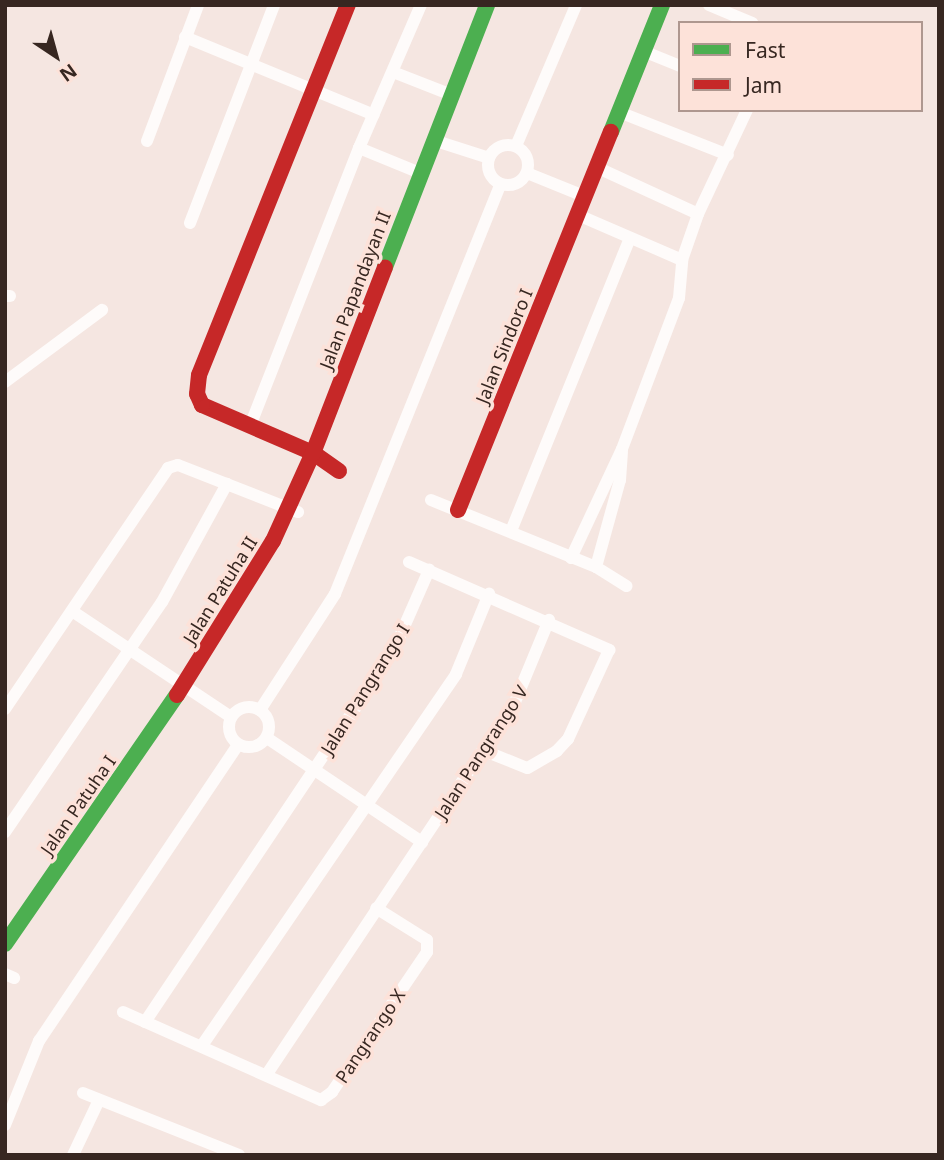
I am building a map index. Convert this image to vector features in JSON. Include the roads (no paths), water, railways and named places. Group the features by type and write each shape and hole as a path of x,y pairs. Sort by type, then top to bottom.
{"street":[{"path":"147,141 198,5"},
{"path":"190,223 274,5"},
{"path":"339,471 313,453 202,405 197,394 199,375 313,86 348,5"},
{"path":"250,425 359,148 421,5"},
{"name":"Jalan Papandayan II","path":"292,510 449,94 487,5"},
{"path":"516,146 576,5"},
{"name":"Jalan Sindoro I","path":"458,510 662,5"},
{"path":"709,5 747,21"},
{"path":"185,37 313,86 374,114"},
{"path":"643,51 678,65"},
{"path":"393,72 449,94"},
{"path":"571,558 622,449 683,285 682,260 698,214 746,112"},
{"path":"619,113 728,155"},
{"path":"433,140 489,158"},
{"path":"516,146 525,153 527,173 511,186 500,185 491,178 489,158 496,149 516,146"},
{"path":"359,148 420,173"},
{"path":"596,167 698,214"},
{"path":"527,173 584,196"},
{"path":"260,710 335,594 500,185"},
{"path":"578,215 682,260"},
{"path":"511,531 630,238"},
{"path":"5,382 102,310"},
{"path":"596,567 620,480 622,449"},
{"path":"5,709 168,468 178,465 292,510"},
{"path":"5,832 130,650 191,555 227,484"},
{"path":"431,500 596,567 626,586"},
{"name":"Jalan Patuha II","path":"182,688 292,510"},
{"path":"409,562 549,620 609,650 568,739 541,762 527,768 485,751"},
{"name":"Jalan Pangrango I","path":"145,1022 393,652 429,570"},
{"path":"203,1044 456,674 489,594"},
{"path":"72,611 182,688 231,717"},
{"name":"Jalan Pangrango V","path":"267,1074 376,908 485,751 531,671 549,620"},
{"name":"Jalan Patuha I","path":"5,944 182,688"},
{"path":"249,707 260,710 270,728 267,738 248,748 238,745 231,737 231,717 249,707"},
{"path":"267,738 368,803 422,842"},
{"path":"5,1125 39,1041 238,745"},
{"name":"Pangrango X","path":"122,1012 203,1044 315,1098 327,1097 427,952 427,940 376,908"},
{"path":"83,1093 239,1155"},
{"path":"73,1155 99,1100"},
{"path":"196,1155 200,1140"}]}
